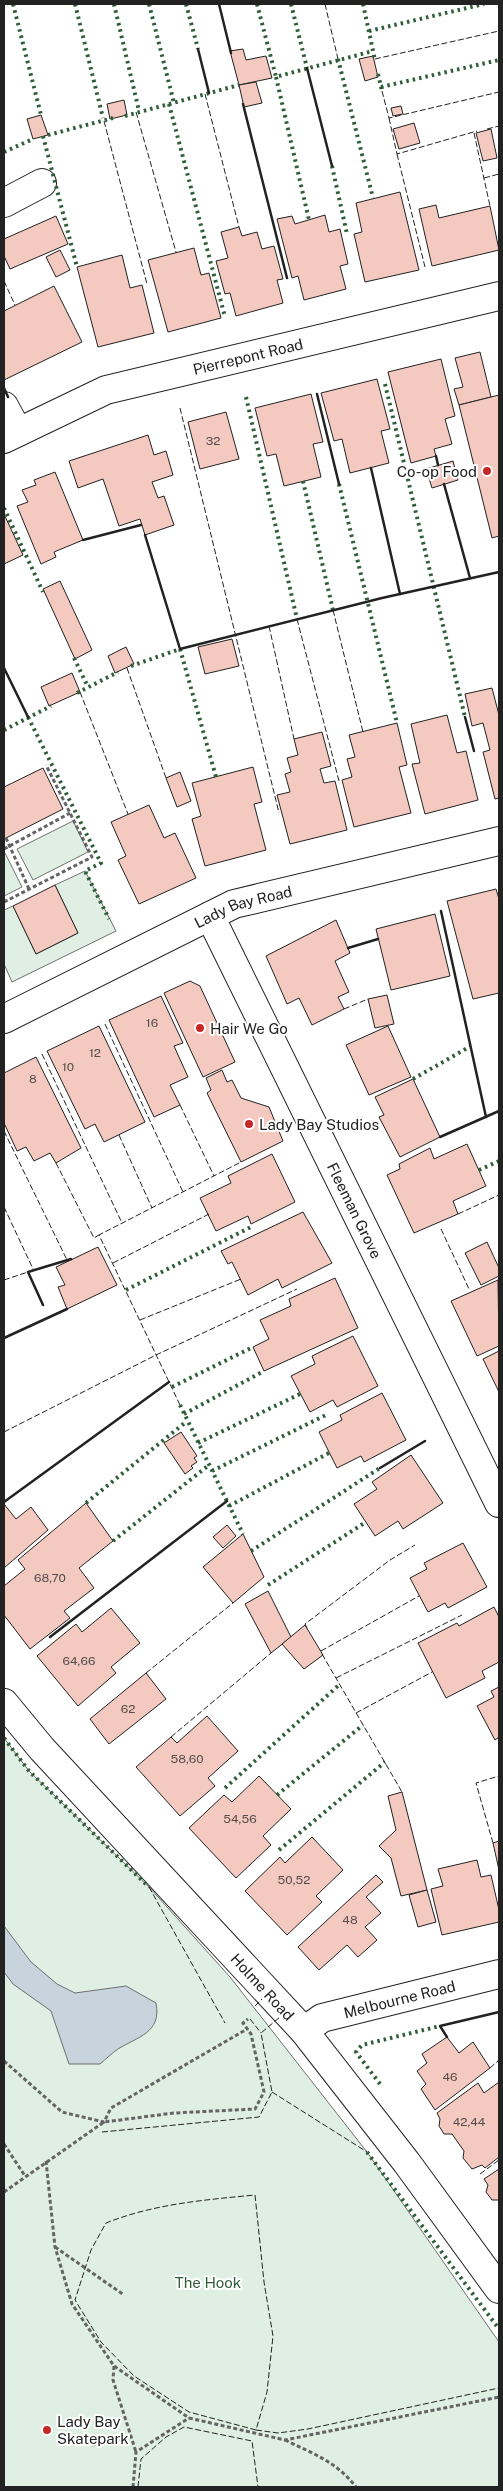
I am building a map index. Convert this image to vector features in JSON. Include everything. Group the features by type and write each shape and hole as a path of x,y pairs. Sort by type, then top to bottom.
{"street":[{"path":"4,203 42,184"},
{"name":"Pierrepont Road","path":"11,436 106,390 499,296"},
{"path":"4,406 11,436"},
{"name":"Lady Bay Road","path":"4,1019 234,904 499,841"},
{"name":"Fleeman Grove","path":"210,916 499,1503"},
{"name":"Holme Road","path":"4,1703 42,1750 277,1999 390,2141 499,2289"},
{"name":"Melbourne Road","path":"304,2031 322,2018 499,1974"}],"path":[{"path":"4,902 92,857 46,765"},
{"path":"4,849 70,813"},
{"path":"6,838 29,889"},
{"path":"4,2061 62,2112 104,2122 174,2113 254,2108 264,2092 251,2034 243,2023 258,2010 269,2007 277,1999"},
{"path":"4,2192 104,2122 111,2108 248,2029"},
{"path":"4,2144 25,2176"},
{"path":"46,2161 54,2247 72,2304 114,2366 189,2418 284,2440 330,2461 347,2475 356,2487"},
{"path":"54,2247 124,2295"},
{"path":"114,2366 113,2380 136,2452 134,2487"},
{"path":"284,2440 499,2397"},
{"path":"136,2452 189,2418"},
{"path":"92,2445 131,2437"}],"green space":[{"path":"73,821 88,852 33,880 17,849"},
{"path":"4,854 22,887 4,896"},
{"path":"85,871 116,931 12,982 4,964 4,910 13,906 36,954 78,933 55,885"},
{"name":"The Hook","path":"4,1738 29,1771 149,1887 230,1977 367,2152 499,2342 499,2487 4,2487"}],"shaded area":[{"path":"4,1926 31,1962 57,1984 75,1993 126,1986 156,2003 157,2013 152,2028 118,2049 100,2064 69,2064 51,2011 13,1984 4,1972"}],"building":[{"path":"243,49 246,60 266,56 272,78 239,85 230,51"},
{"path":"373,56 378,77 365,81 359,59"},
{"path":"256,82 262,103 244,107 239,85"},
{"path":"124,100 127,115 110,119 107,104"},
{"path":"401,106 403,114 393,116 391,108"},
{"path":"41,115 48,135 33,139 27,119"},
{"path":"414,123 420,143 399,149 393,129"},
{"path":"491,129 497,158 483,161 476,133"},
{"path":"400,192 419,270 365,282 354,234 362,232 356,203"},
{"path":"436,205 439,218 490,206 499,250 432,266 419,209"},
{"path":"325,215 329,232 340,229 348,264 340,266 346,289 304,300 298,276 292,278 277,219 292,216 295,224"},
{"path":"56,216 68,244 10,269 4,256 4,239"},
{"path":"239,227 242,236 257,232 262,249 274,246 283,279 277,280 283,303 236,316 230,293 225,294 216,261 228,258 221,232"},
{"path":"194,248 201,275 209,273 221,318 168,332 148,260"},
{"path":"60,250 70,270 56,277 46,257"},
{"path":"122,255 130,288 142,285 154,333 98,347 77,267"},
{"path":"54,286 82,342 4,380 4,311"},
{"path":"480,352 491,397 459,405 454,389 463,387 455,358"},
{"path":"441,359 455,416 445,419 452,444 434,449 436,456 411,463 388,372"},
{"path":"377,379 390,429 381,431 389,463 350,473 342,439 334,441 321,393"},
{"path":"311,394 323,442 313,444 321,477 284,486 276,454 267,456 255,408"},
{"name":"Co-op Food","path":"499,395 499,536 492,538 459,405"},
{"path":"226,412 239,459 200,469 188,422"},
{"path":"148,435 154,455 166,451 173,475 152,482 158,498 164,496 174,525 145,535 140,519 119,526 103,479 78,488 69,461"},
{"path":"453,461 458,480 432,488 426,469"},
{"path":"55,472 83,540 54,552 56,557 41,564 17,506 28,502 22,490 36,485 34,480"},
{"path":"4,514 23,555 4,564"},
{"path":"60,581 92,650 75,659 43,589"},
{"path":"232,639 239,666 205,674 198,647"},
{"path":"126,647 134,664 115,673 108,656"},
{"path":"72,673 80,692 49,706 41,687"},
{"path":"492,688 499,715 499,798 495,799 483,752 490,750 483,723 472,726 465,694"},
{"path":"447,715 457,753 466,751 478,800 425,814 412,764 420,763 411,724"},
{"path":"397,723 407,765 399,767 411,813 354,827 342,780 352,777 347,759 355,757 349,735"},
{"path":"322,732 331,766 320,769 324,783 335,781 347,830 290,844 277,795 290,792 285,774 291,772 287,758 298,755 294,739"},
{"path":"253,767 262,802 254,804 266,850 205,866 192,819 201,816 192,783"},
{"path":"43,768 63,809 4,839 4,787"},
{"path":"180,772 191,801 177,807 166,778"},
{"path":"149,805 164,838 175,833 196,878 139,904 118,860 126,856 111,822"},
{"path":"55,885 78,933 36,954 13,906"},
{"path":"496,889 499,899 499,993 473,999 447,901"},
{"path":"435,914 450,976 391,990 376,929"},
{"path":"336,920 350,953 335,961 349,992 338,997 344,1009 312,1025 299,998 287,1004 266,956"},
{"name":"Hair We Go","path":"190,981 200,986 235,1062 203,1077 164,993"},
{"path":"387,995 394,1024 375,1028 368,999"},
{"path":"161,996 183,1043 174,1046 188,1077 170,1085 180,1105 154,1117 109,1020"},
{"path":"99,1026 145,1122 104,1142 95,1124 85,1129 47,1051"},
{"path":"388,1026 411,1077 369,1095 346,1045"},
{"path":"36,1057 81,1148 56,1163 50,1153 34,1161 26,1147 17,1151 4,1123 4,1073"},
{"name":"Lady Bay Studios","path":"222,1070 227,1082 232,1080 241,1098 269,1107 283,1141 241,1162 207,1093 211,1090 206,1078"},
{"path":"413,1079 440,1137 400,1157 379,1117 384,1115 375,1097"},
{"path":"467,1144 486,1186 453,1201 458,1214 414,1233 387,1175 400,1169 399,1164 430,1148 434,1159"},
{"path":"272,1154 295,1202 251,1224 248,1216 216,1231 200,1198 231,1183 228,1176"},
{"path":"303,1212 332,1263 282,1288 278,1279 248,1295 232,1262 228,1264 221,1251"},
{"path":"487,1242 499,1268 499,1276 481,1285 465,1253"},
{"path":"98,1247 117,1285 67,1309 58,1287 65,1285 56,1267"},
{"path":"335,1278 358,1328 264,1371 253,1347 269,1339 260,1320 291,1306 289,1299"},
{"path":"498,1280 499,1346 477,1356 451,1301"},
{"path":"353,1336 378,1386 337,1407 333,1400 310,1412 291,1376 315,1364 312,1356"},
{"path":"499,1351 499,1392 483,1359"},
{"path":"382,1393 406,1440 364,1462 361,1456 337,1468 319,1432 342,1420 340,1415"},
{"path":"181,1432 197,1456 194,1458 197,1462 191,1466 193,1468 185,1474 164,1443"},
{"path":"411,1455 443,1503 403,1529 398,1521 375,1536 354,1504 377,1489 372,1482"},
{"path":"86,1503 113,1541 79,1568 94,1588 64,1611 70,1618 30,1649 4,1615 4,1586 25,1569 18,1560"},
{"path":"4,1504 16,1519 31,1507 48,1530 4,1568"},
{"path":"227,1525 236,1536 223,1548 213,1537"},
{"path":"243,1534 264,1577 233,1603 203,1567"},
{"path":"463,1543 487,1587 448,1608 445,1603 428,1612 410,1578 427,1569 424,1563"},
{"path":"268,1591 291,1637 271,1653 245,1604"},
{"path":"494,1607 499,1617 499,1662 482,1671 485,1678 446,1698 418,1643 457,1623 459,1626"},
{"path":"111,1608 140,1643 111,1667 116,1673 78,1706 37,1656 76,1624 82,1632"},
{"path":"305,1625 323,1655 304,1669 282,1644"},
{"path":"146,1673 166,1699 109,1744 90,1719"},
{"path":"499,1687 499,1737 495,1740 477,1706 494,1697 491,1691"},
{"path":"207,1716 238,1751 208,1778 215,1786 180,1816 136,1767 171,1737 177,1743"},
{"path":"259,1776 291,1809 263,1836 271,1845 236,1878 189,1828 224,1795 232,1802"},
{"path":"402,1792 427,1890 401,1896 391,1858 379,1846 396,1830 388,1796"},
{"path":"312,1837 343,1870 316,1896 322,1902 287,1935 245,1891 280,1857 285,1863"},
{"path":"499,1841 499,1870 493,1843"},
{"path":"477,1860 481,1877 491,1875 499,1910 499,1922 442,1935 431,1889 443,1886 438,1869"},
{"path":"376,1875 383,1882 366,1897 381,1913 365,1927 377,1940 358,1957 347,1945 319,1970 298,1947"},
{"path":"427,1890 436,1922 418,1927 409,1895"},
{"path":"447,2037 459,2053 473,2042 490,2068 435,2110 421,2089 426,2084 417,2071 427,2063 422,2054"},
{"path":"499,2082 499,2157 485,2168 482,2165 472,2169 463,2158 464,2151 452,2134 444,2134 439,2126 440,2119 437,2113 478,2083 484,2093"},
{"path":"499,2169 499,2200 492,2200 486,2192 488,2185 484,2179"}],"hedge":[{"path":"13,4 41,115"},
{"path":"75,4 103,118"},
{"path":"114,4 139,111"},
{"path":"149,4 174,103"},
{"path":"186,4 198,49"},
{"path":"257,4 276,77 274,77"},
{"path":"291,4 307,68"},
{"path":"363,4 375,60"},
{"path":"369,31 484,4"},
{"path":"279,76 373,51"},
{"path":"338,59 373,198"},
{"path":"381,87 499,60"},
{"path":"378,74 382,91"},
{"path":"276,77 309,220"},
{"path":"125,116 239,85"},
{"path":"169,104 225,317"},
{"path":"48,135 113,118"},
{"path":"43,136 77,267"},
{"path":"4,152 33,139"},
{"path":"332,166 347,234"},
{"path":"385,384 465,717"},
{"path":"246,397 297,619"},
{"path":"303,481 333,610"},
{"path":"339,484 397,723"},
{"path":"4,508 43,592"},
{"path":"131,666 180,649 216,777"},
{"path":"74,658 88,687"},
{"path":"77,693 118,672"},
{"path":"4,730 51,706"},
{"path":"28,717 101,863 85,871 109,919"},
{"path":"413,1079 471,1046"},
{"path":"479,1170 499,1161"},
{"path":"126,1290 251,1227"},
{"path":"172,1387 253,1347"},
{"path":"184,1414 264,1371"},
{"path":"198,1443 300,1394"},
{"path":"180,1405 243,1534"},
{"path":"212,1471 328,1414"},
{"path":"86,1503 187,1421"},
{"path":"229,1506 329,1453"},
{"path":"113,1541 209,1465"},
{"path":"251,1551 380,1468"},
{"path":"268,1585 366,1522"},
{"path":"225,1788 340,1684"},
{"path":"277,1795 363,1725"},
{"path":"4,1738 29,1771 149,1887"},
{"path":"279,1850 385,1762"},
{"path":"380,2084 356,2052 362,2045 440,2026"},
{"path":"367,2152 499,2329"}],"fence":[{"path":"325,4 338,59"},
{"path":"375,59 499,31"},
{"path":"382,91 389,118 499,92"},
{"path":"205,94 239,227"},
{"path":"136,112 176,252"},
{"path":"389,118 397,154 477,131"},
{"path":"104,121 147,284"},
{"path":"487,129 499,126"},
{"path":"474,133 490,206"},
{"path":"397,154 425,267"},
{"path":"484,178 499,174"},
{"path":"4,281 15,305"},
{"path":"180,408 279,813"},
{"path":"333,610 363,732"},
{"path":"297,619 339,781"},
{"path":"269,626 294,739"},
{"path":"127,668 166,778"},
{"path":"80,692 128,814"},
{"path":"344,1009 368,999"},
{"path":"105,1024 183,1192"},
{"path":"42,1054 122,1223"},
{"path":"180,1105 214,1176"},
{"path":"4,1131 67,1260"},
{"path":"119,1135 152,1208"},
{"path":"180,1405 99,1235 241,1162"},
{"path":"56,1163 94,1238 99,1235"},
{"path":"458,1214 499,1195"},
{"path":"4,1207 34,1271"},
{"path":"113,1263 209,1214"},
{"path":"441,1229 469,1289"},
{"path":"4,1280 28,1272"},
{"path":"140,1320 241,1279"},
{"path":"4,1432 156,1355 297,1289"},
{"path":"307,1628 305,1624 390,1560 415,1545"},
{"path":"321,1651 419,1596"},
{"path":"146,1673 233,1603"},
{"path":"336,1678 462,1615"},
{"path":"171,1737 271,1653"},
{"path":"322,1654 402,1792"},
{"path":"356,1713 432,1672"},
{"path":"493,1843 476,1783 499,1776"},
{"path":"149,1887 225,2023"},
{"path":"255,2006 262,1999"},
{"path":"102,2132 259,2117 272,2092 261,2033 280,2017"},
{"path":"250,2019 261,2033"},
{"path":"490,2068 499,2060"},
{"path":"272,2092 367,2152"},
{"path":"480,2174 499,2160"},
{"path":"255,2195 264,2282 273,2336 267,2392 256,2430 189,2412 134,2376 101,2342 75,2300 91,2250 106,2223 161,2207 255,2195"},
{"path":"256,2430 278,2433 308,2429 499,2388"},
{"path":"138,2487 141,2459 166,2437 184,2427 252,2441 258,2487"}],"wall":[{"path":"219,4 231,53"},
{"path":"198,49 209,93"},
{"path":"307,68 332,166"},
{"path":"243,104 287,278"},
{"path":"4,388 8,397"},
{"path":"317,394 339,484"},
{"path":"436,456 438,465"},
{"path":"371,468 400,594"},
{"path":"444,484 470,578"},
{"path":"83,540 141,525"},
{"path":"145,535 180,649 382,598 499,572"},
{"path":"4,668 28,717"},
{"path":"465,717 474,751"},
{"path":"441,911 486,1117"},
{"path":"348,948 378,939"},
{"path":"440,1137 499,1111"},
{"path":"43,1305 28,1272 71,1259"},
{"path":"4,1338 67,1309"},
{"path":"4,1502 169,1382"},
{"path":"380,1468 425,1441"},
{"path":"50,1637 227,1501"},
{"path":"447,2037 440,2026 499,2012"}],"place":[{"name":"Co-op Food","path":"487,471"},
{"name":"Hair We Go","path":"200,1028"},
{"name":"Lady Bay Studios","path":"249,1124"},
{"name":"Lady Bay Skatepark","path":"47,2430"}]}
